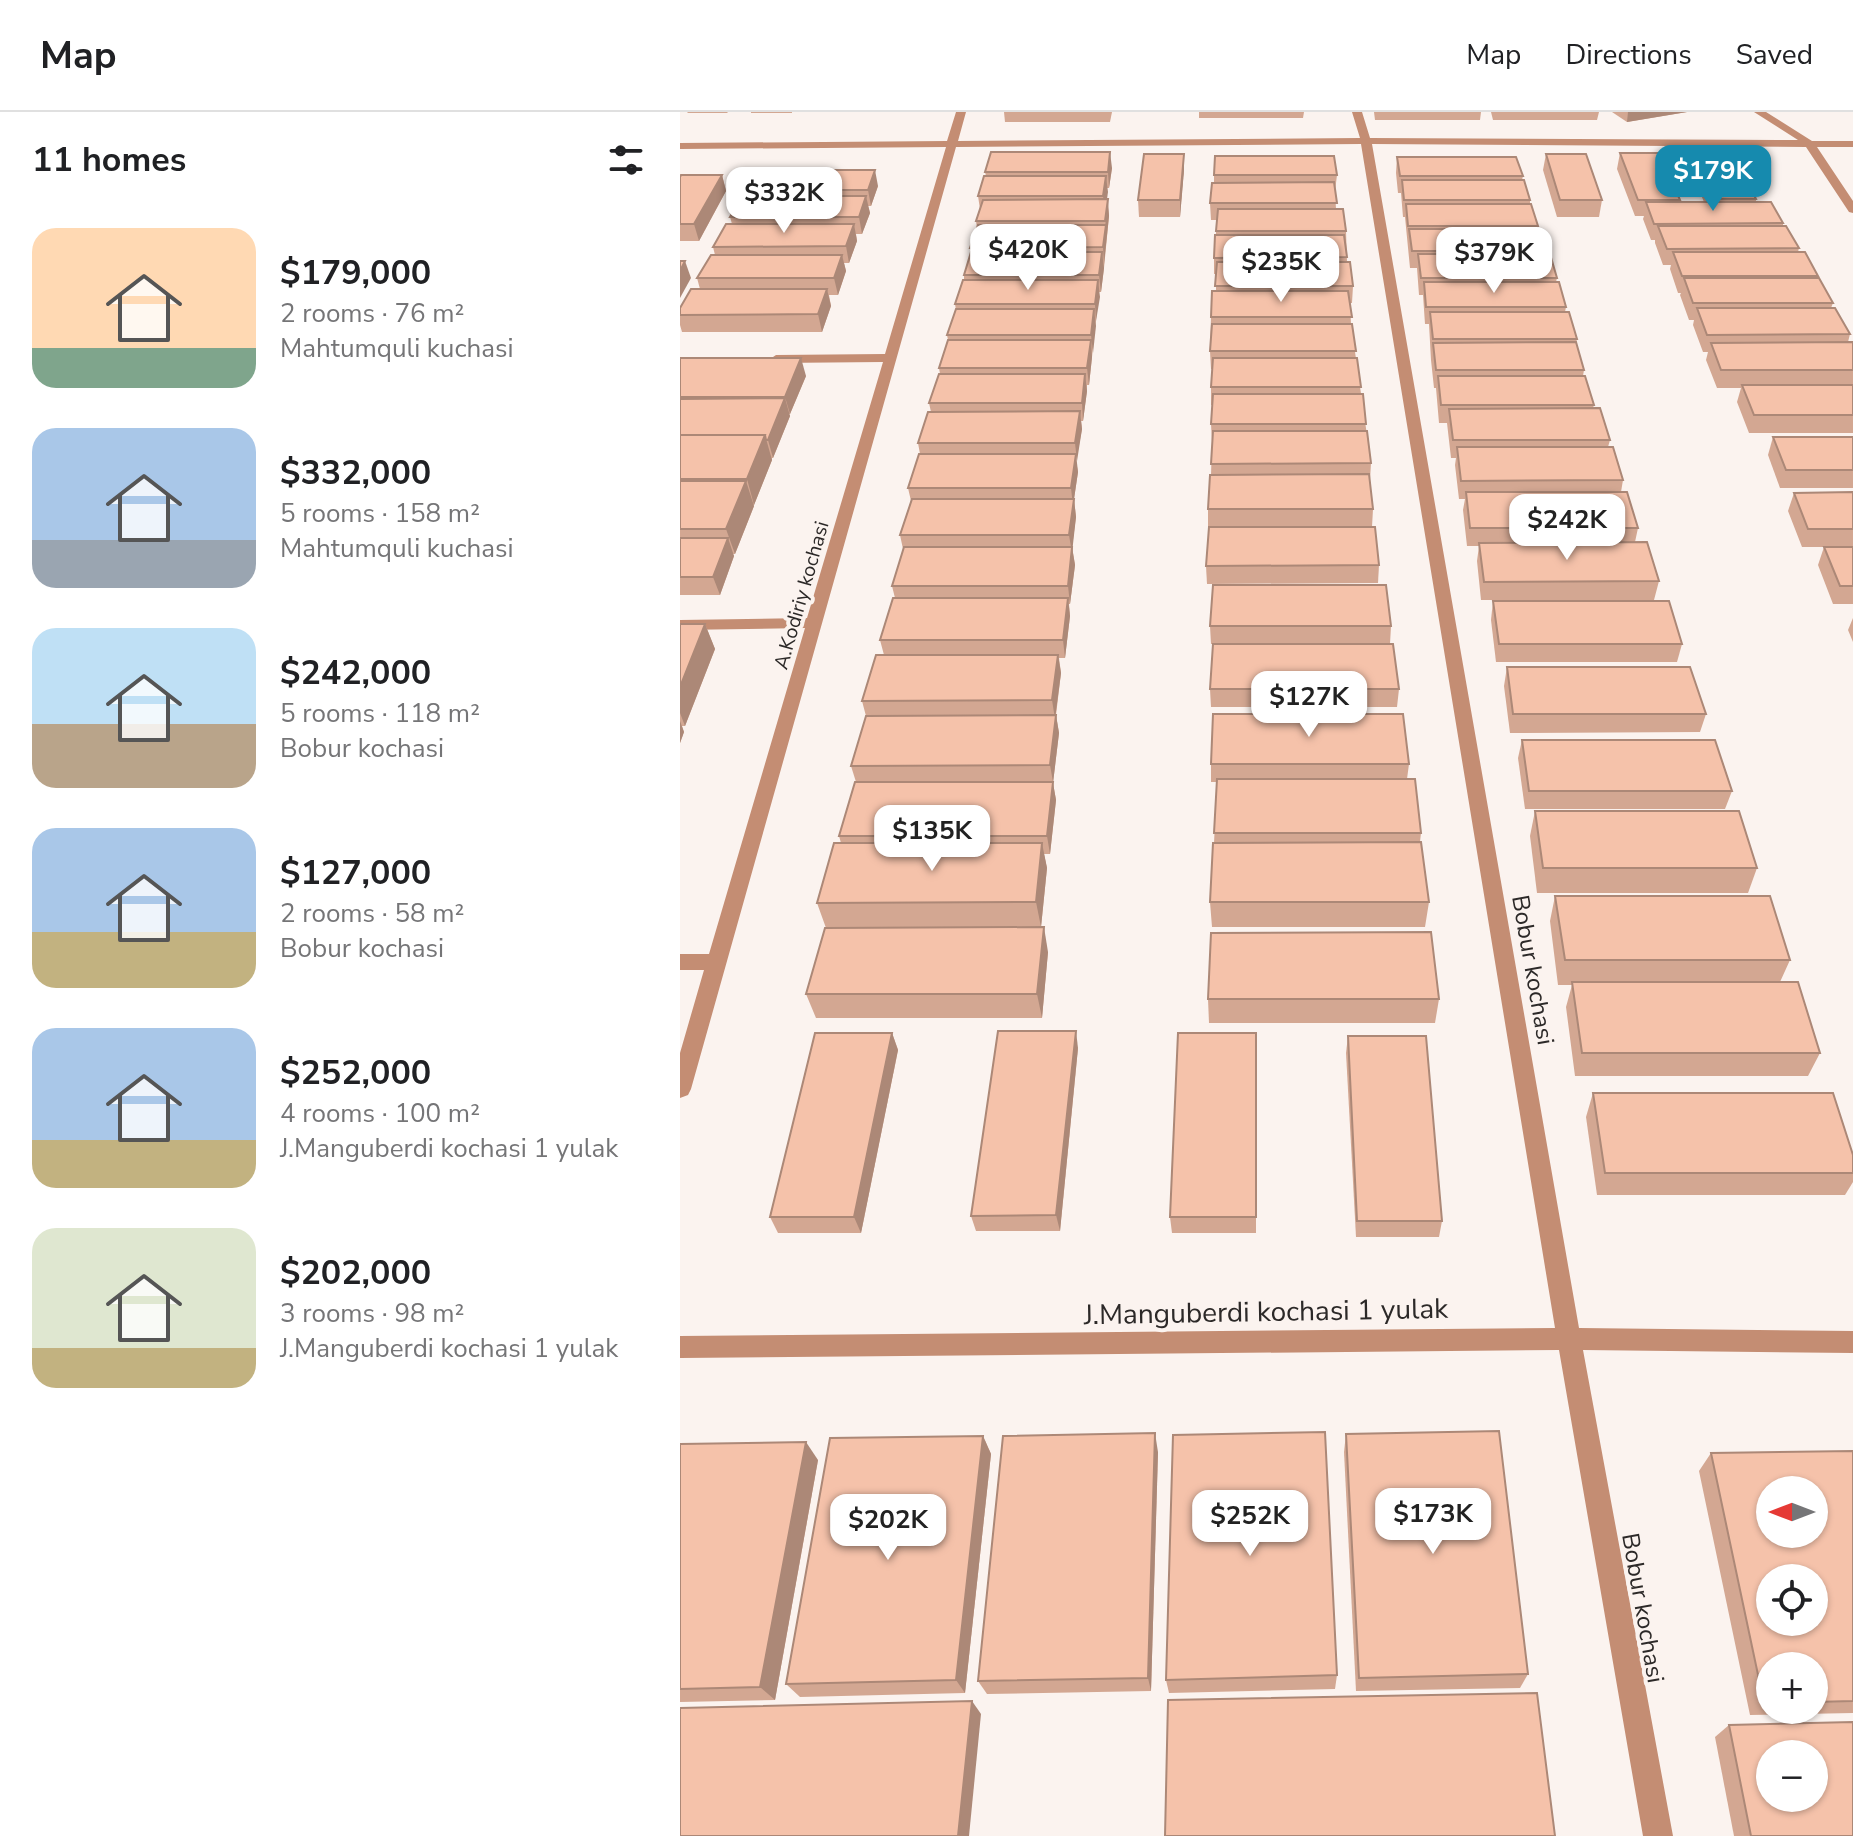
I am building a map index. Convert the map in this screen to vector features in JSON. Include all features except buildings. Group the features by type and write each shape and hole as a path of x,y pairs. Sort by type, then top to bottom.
{"street":[{"name":"A.Kodiriy kochasi","path":"680,1089 961,112"},
{"name":"Bobur kochasi","path":"1357,112 1366,141 1569,1339 1658,1836"},
{"path":"1759,112 1809,143 1853,210"},
{"path":"680,146 1366,141 1853,144"},
{"path":"755,359 890,358"},
{"path":"680,625 814,623"},
{"path":"680,962 716,962"},
{"name":"J.Manguberdi kochasi 1 yulak","path":"680,1347 1569,1339 1853,1342"}]}
